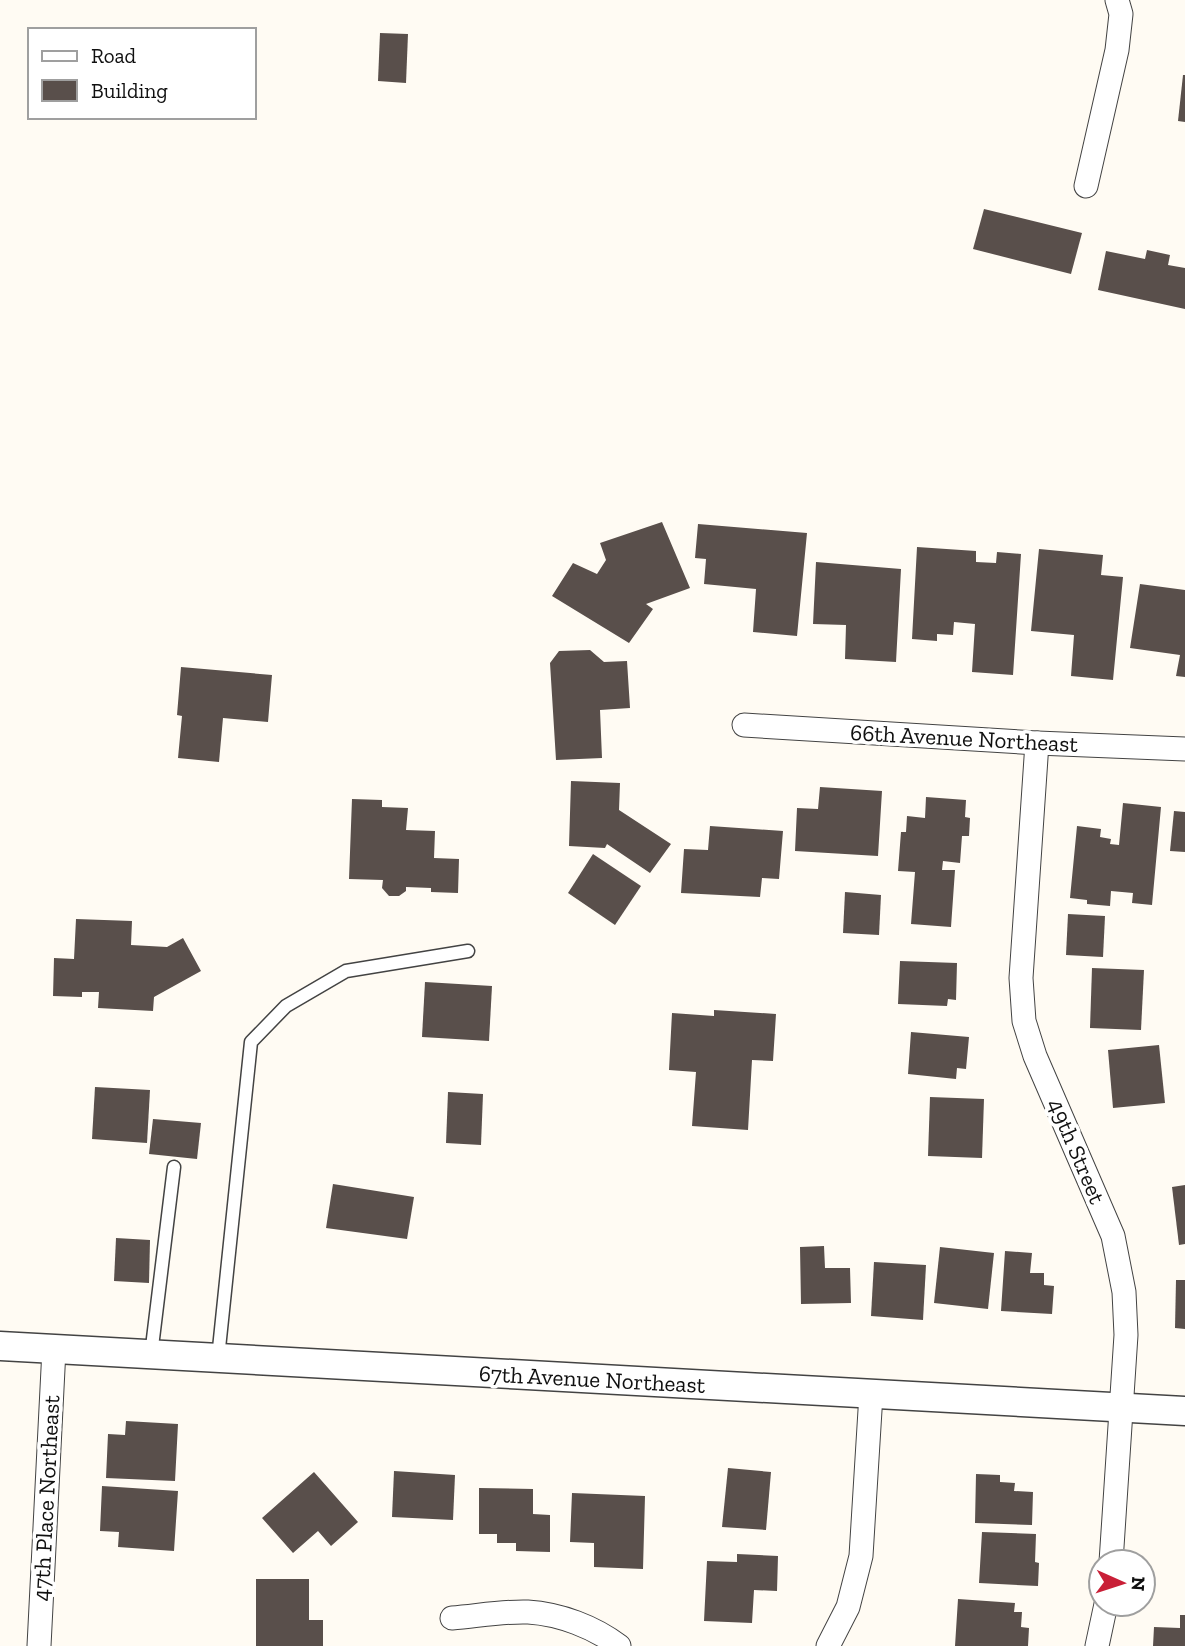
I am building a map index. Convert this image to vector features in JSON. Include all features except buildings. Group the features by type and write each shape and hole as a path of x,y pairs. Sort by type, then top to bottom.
{"street":[{"path":"1086,186 1117,50 1121,15 1117,0"},
{"name":"66th Avenue Northeast","path":"744,725 1037,743 1185,748"},
{"name":"49th Street","path":"1037,743 1021,978 1024,1021 1035,1056 1114,1236 1124,1292 1126,1335 1112,1548"},
{"name":"67th Avenue Northeast","path":"0,1346 1185,1410"},
{"name":"47th Place Northeast","path":"39,1646 54,1349"},
{"path":"828,1646 848,1607 861,1556 870,1395"},
{"path":"452,1618 528,1612 573,1622 607,1637 619,1646"},
{"path":"1097,1646 1104,1618"}],"lane":[{"path":"218,1359 251,1042 286,1006 346,971 468,951"},
{"path":"151,1355 174,1167"}]}
